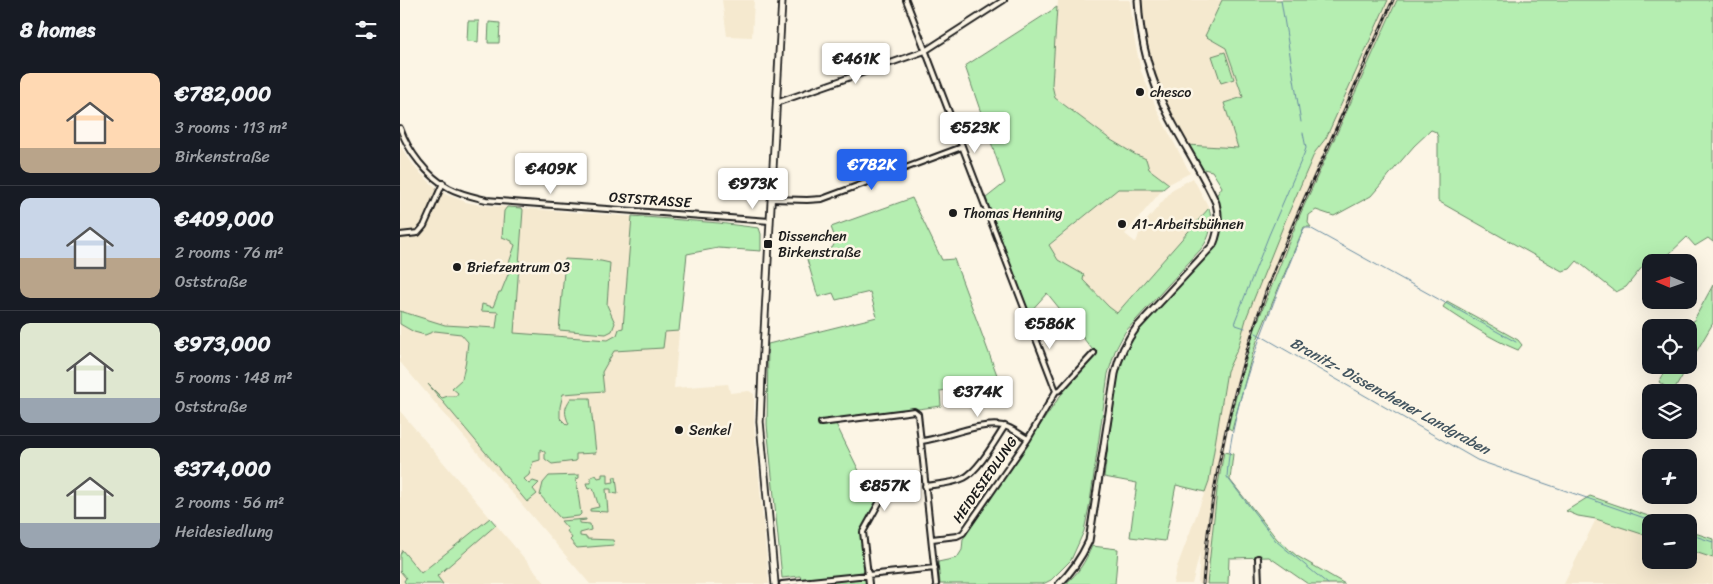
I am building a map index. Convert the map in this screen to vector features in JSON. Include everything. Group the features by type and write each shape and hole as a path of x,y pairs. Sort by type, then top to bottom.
{"main road":[{"path":"775,584 761,437 761,388 782,0"}],"street":[{"path":"906,0 1056,391"},
{"path":"776,103 925,51 1004,0"},
{"path":"1059,584 1082,558 1089,541 1115,374 1122,352 1130,336 1213,245 1218,232 1216,203 1170,119 1152,78 1143,42 1138,0"},
{"name":"OSTSTRASSE","path":"400,128 409,149 432,175 460,193 486,200 770,221"},
{"path":"771,199 822,199 962,147"},
{"path":"400,235 418,233 424,226 443,183"},
{"name":"HEIDESIEDLUNG","path":"932,538 957,536 963,532 1028,439 1056,391 1060,390 1094,353"},
{"path":"821,423 914,412 920,416 925,486 936,584"},
{"name":"HEIDESIEDLUNG","path":"922,441 940,438 973,428 1005,426 1028,439"},
{"name":"HEIDESIEDLUNG","path":"925,486 952,483 965,478 976,467 1005,426"},
{"path":"869,584 864,532 890,483"},
{"path":"1258,558 1259,584"},
{"path":"782,584 935,568"}],"shaded area":[{"path":"722,0 754,0 752,37 727,36"},
{"path":"1058,0 1130,0 1134,37 1141,71 1159,114 1190,173 1169,184 1149,169 1146,160 1111,140 1055,98 1052,85"},
{"path":"1141,0 1222,0 1205,36 1226,48 1243,97 1224,103 1239,149 1187,145 1160,90 1153,71 1142,25"},
{"path":"1388,0 1397,0 1299,217 1254,331 1228,428 1217,490 1207,584 1198,584 1200,552 1192,584 1173,584 1177,567 1209,481 1227,371 1238,348 1247,316 1315,152 1326,138"},
{"path":"400,146 417,170 432,184 445,194 466,202 480,205 719,223 759,228 761,251 718,248 686,254 674,388 728,384 730,393 749,391 754,394 754,425 769,584 590,584 400,362"},
{"path":"1193,178 1209,208 1117,313 1083,280 1083,275 1058,260 1049,246 1118,189 1163,189 1125,234 1135,242 1141,227 1173,189"},
{"path":"400,411 546,584 400,584"},
{"path":"1596,519 1642,534 1642,569 1697,569 1697,553 1713,558 1713,584 1564,584"}],"green space":[{"path":"1222,0 1388,0 1326,138 1315,152 1247,316 1238,348 1227,371 1209,481 1205,492 1176,485 1165,541 1130,537 1137,483 1104,477 1117,377 1122,357 1132,336 1207,257 1220,235 1222,221 1216,196 1222,187 1212,171 1199,168 1187,145 1238,148 1224,103 1243,97 1226,48 1205,36"},
{"path":"1397,0 1713,0 1713,242 1708,238 1695,246 1687,237 1669,254 1642,254 1642,267 1626,287 1616,292 1577,261 1570,269 1562,271 1438,201 1438,137 1436,132 1431,130 1414,146 1371,196 1334,216 1316,210 1309,215 1308,223 1311,227 1304,227 1259,335 1232,430 1228,428 1254,331 1299,217"},
{"path":"1057,7 1052,85 1055,98 1111,140 1146,159 1149,169 1169,184 1163,189 1118,189 1049,245 1058,260 1084,275 1083,280 1117,313 1209,208 1210,230 1207,240 1201,249 1125,332 1115,351 1108,374 1090,502 1084,531 1071,560 1051,580 1043,584 940,584 938,562 957,558 962,550 963,539 1060,396 1096,354 1047,293 1029,313 986,198 1005,183 965,66"},
{"path":"468,21 479,21 478,42 467,41"},
{"path":"489,22 500,23 499,43 488,43"},
{"path":"1225,52 1234,79 1221,83 1212,56"},
{"path":"912,198 942,260 954,259 1000,383 940,391 941,406 834,420 864,481 886,483 861,531 865,573 801,579 800,576 782,578 767,425 768,344 877,317 870,292 836,300 833,293 818,297 806,256 832,248 836,241 831,227"},
{"path":"507,207 522,208 523,210 514,333 608,340 617,335 619,329 623,328 632,216 759,228 761,234 761,251 718,248 687,254 679,331 665,332 663,348 614,351 602,372 604,391 563,394 560,418 567,425 569,424 565,411 571,398 590,398 596,453 576,454 576,461 552,464 545,459 545,452 540,449 540,460 533,462 529,475 524,479 529,484 533,481 539,483 533,489 537,494 527,502 428,384 442,398 456,396 458,393 452,388 462,379 468,342 461,334 435,331 425,335 414,332 400,324 400,311 445,325 496,328 498,312 481,311 482,304 493,307 511,267 508,266 515,245 512,241 502,237 504,211"},
{"path":"565,259 610,263 607,305 615,323 612,331 606,334 559,330"},
{"path":"1713,285 1713,323 1697,350 1697,319 1694,319"},
{"path":"1447,301 1518,340 1522,345 1518,350 1479,330 1443,307"},
{"path":"1664,374 1684,374 1678,384 1662,384 1659,382"},
{"path":"1224,452 1233,454 1230,480 1277,539 1297,556 1345,584 1308,584 1269,557 1229,558 1228,584 1207,584 1217,490"},
{"path":"602,474 608,474 608,483 614,482 613,477 616,477 618,494 611,493 611,489 606,489 608,512 590,511 590,509 599,507 593,488 588,489 586,483 591,483 591,477 596,475 598,478 602,477"},
{"path":"579,475 579,478 576,479 581,514 579,516 560,518 540,495 543,483 549,476"},
{"path":"1590,496 1643,514 1642,534 1596,519 1578,516 1566,511"},
{"path":"490,518 496,525 437,576 443,584 406,584 404,581 406,578 400,571 400,555 402,550 421,573"},
{"path":"586,519 579,521 579,523 590,524 591,530 580,533 580,536 587,537 587,539 613,540 614,545 577,548 570,540 572,538 567,531 568,529 561,521"},
{"path":"1697,534 1713,539 1713,558 1697,553"},
{"path":"1092,546 1118,549 1115,584 1065,584 1081,567"},
{"path":"864,578 867,584 801,584"}],"waterway":[{"name":"Branitz- Dissenchener Landgraben","path":"1281,0 1301,122"},
{"name":"Branitz- Dissenchener Landgraben","path":"1245,328 1236,325 1235,321 1304,154 1306,148 1303,133"},
{"path":"1328,584 1276,541 1227,477 1230,445 1245,381 1267,319 1304,228 1310,228 1516,342"},
{"name":"Branitz- Dissenchener Landgraben","path":"1256,333 1477,460 1642,517"},
{"name":"Branitz- Dissenchener Landgraben","path":"1697,537 1713,542"}],"railway":[{"path":"1203,584 1206,547 1217,473 1233,400 1254,327 1286,241 1393,0"}],"place":[{"name":"chesco","path":"1140,92"},
{"name":"Thomas Henning","path":"953,213"},
{"name":"A1-Arbeitsbühnen","path":"1122,224"},
{"name":"Dissenchen Birkenstraße","path":"768,244"},
{"name":"Briefzentrum 03","path":"457,267"},
{"name":"Senkel","path":"679,430"}]}
